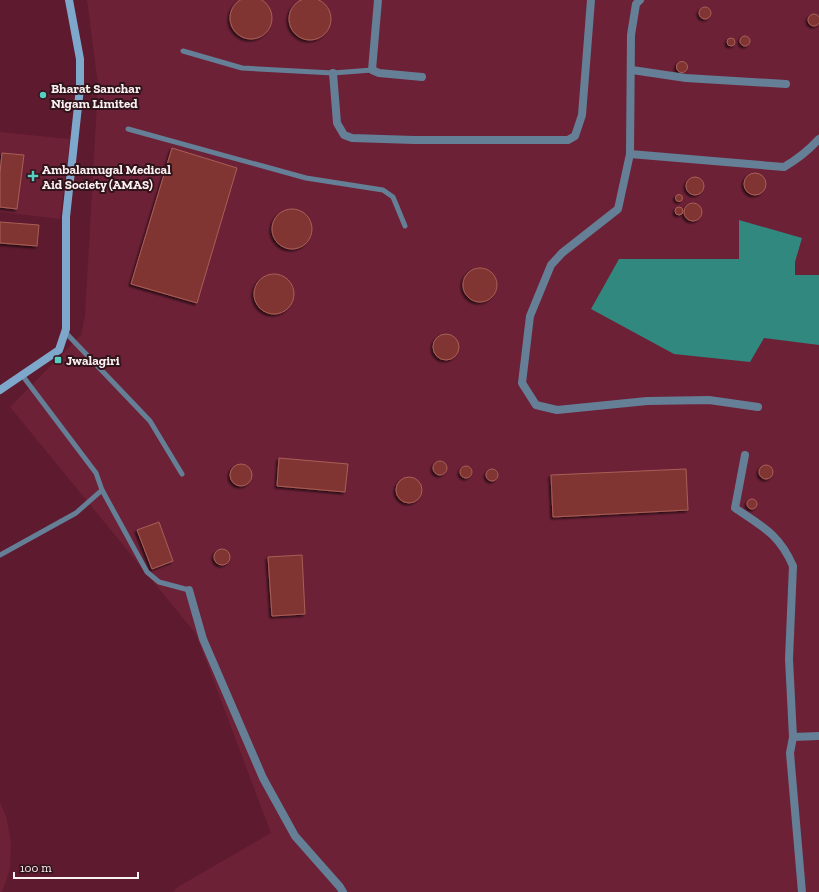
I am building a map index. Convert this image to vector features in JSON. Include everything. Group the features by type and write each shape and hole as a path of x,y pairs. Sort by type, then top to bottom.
{"main road":[{"path":"0,390 59,350 65,332 67,254 66,217 80,88 80,59 69,0"}],"street":[{"path":"378,0 372,70 379,73 422,77"},
{"path":"333,73 337,123 344,135 352,138 421,140 568,140 575,136 582,115 591,0"},
{"path":"640,0 636,4 631,35 632,70 630,74 630,154 618,209 562,253 551,266 530,316 522,383 536,405 557,410 662,401 709,400 758,406"},
{"path":"632,70 686,78 786,84"},
{"path":"630,154 784,167 798,160 808,152 819,139"},
{"path":"745,455 735,508 773,534 793,566 789,659 793,737 790,753 802,892"},
{"path":"188,590 203,640 263,778 295,836 340,887 342,892"},
{"path":"793,737 819,736"}],"lane":[{"path":"182,51 242,68 333,73 372,70"},
{"path":"128,129 306,178 383,190 393,197 405,226"},
{"path":"65,332 150,421 182,474"},
{"path":"22,375 96,474 102,490 148,572 159,582 188,590"},
{"path":"0,555 76,513 102,490"}],"shaded area":[{"path":"87,0 819,0 819,892 174,892 176,888 271,833 196,634 10,407 81,335 85,316 98,85"},
{"name":"Ambalamugal Medical Aid Society (AMAS)","path":"0,132 70,139 60,219 0,212"},
{"path":"0,803 6,816 11,842 10,869 2,892 0,892"}],"water":[{"path":"739,220 802,238 795,262 795,275 819,275 819,345 764,338 750,362 674,354 591,309 619,259 739,259"}],"building":[{"path":"251,-3 266,3 272,18 266,33 251,39 236,33 230,18 236,3"},
{"path":"306,-2 314,-2 325,4 331,15 331,23 325,34 314,40 306,40 295,34 289,23 289,15 295,4"},
{"path":"703,7 707,7 711,13 707,19 703,19 699,15 699,11"},
{"path":"812,14 816,14 820,20 816,26 812,26 808,22 808,18"},
{"path":"743,36 747,36 749,37 749,45 743,46 740,43 740,39"},
{"path":"729,38 733,38 735,42 733,46 729,46 727,44 727,40"},
{"path":"682,61 686,63 688,67 686,71 682,73 678,71 676,67 678,63"},
{"path":"172,148 237,168 197,303 131,284"},
{"path":"2,153 24,155 17,209 0,207 0,173"},
{"path":"755,173 763,176 766,184 763,192 755,195 747,192 744,184 747,176"},
{"path":"691,177 699,177 704,182 702,193 699,195 691,195 686,190 686,182"},
{"path":"679,194 682,195 682,201 679,202 676,201 675,198 676,195"},
{"path":"689,203 697,203 702,208 700,219 697,221 689,221 684,216 684,208"},
{"path":"677,207 681,207 683,211 681,215 677,215 675,213 675,209"},
{"path":"296,209 303,212 309,218 312,229 311,237 303,246 296,249 288,249 281,246 273,237 272,225 275,218 284,210"},
{"path":"0,222 39,225 37,246 0,243"},
{"path":"477,268 483,268 492,273 496,279 496,291 492,297 483,302 477,302 468,297 463,288 463,282 468,273"},
{"path":"278,274 285,277 291,283 294,294 293,302 285,311 278,314 270,314 263,311 255,302 254,290 257,283 266,275"},
{"path":"446,334 455,338 459,347 455,356 446,360 437,356 433,347 437,338"},
{"path":"279,458 348,464 345,492 277,486"},
{"path":"437,461 443,461 447,465 447,471 443,475 437,475 433,471 433,465"},
{"path":"241,464 245,465 251,471 251,479 245,485 241,486 237,485 231,479 230,475 231,471 237,465"},
{"path":"763,465 769,465 773,469 773,475 769,479 763,479 759,475 759,469"},
{"path":"466,466 470,468 472,472 470,476 466,478 462,476 460,472 462,468"},
{"path":"494,469 497,470 497,480 490,481 487,480 486,473 487,470"},
{"path":"686,469 688,510 553,517 551,475"},
{"path":"409,477 418,481 422,490 418,499 409,503 400,499 396,490 400,481"},
{"path":"750,499 754,499 756,500 756,508 750,509 747,506 747,502"},
{"path":"159,522 173,561 152,569 137,530"},
{"path":"219,549 225,549 230,554 228,563 225,565 219,565 214,560 214,554"},
{"path":"302,555 305,614 272,616 268,557"}],"place":[{"name":"Bharat Sanchar Nigam Limited","path":"43,95"},
{"name":"Ambalamugal Medical Aid Society (AMAS)","path":"33,176"},
{"name":"Jwalagiri","path":"58,360"}]}
